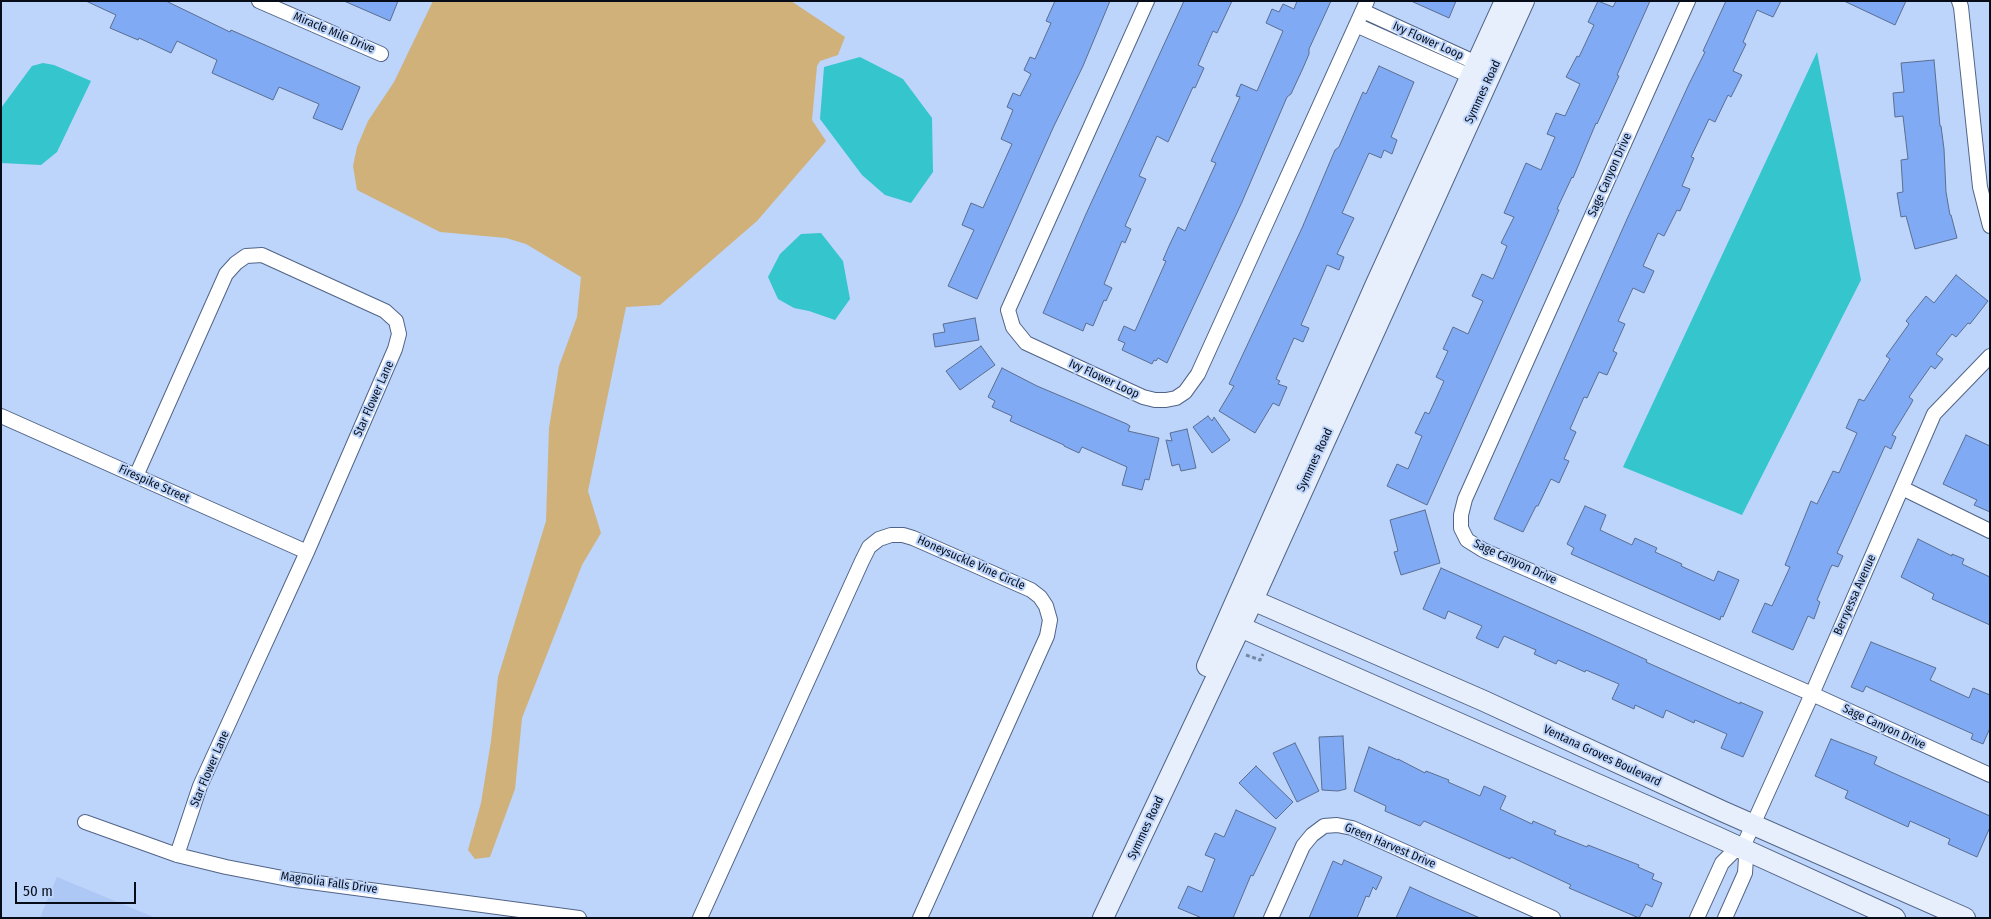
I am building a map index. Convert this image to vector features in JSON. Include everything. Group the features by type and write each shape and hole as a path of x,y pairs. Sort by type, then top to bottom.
{"street":[{"name":"Miracle Mile Drive","path":"259,1 381,54"},
{"name":"Ivy Flower Loop","path":"1147,1 1008,310 1013,327 1026,343 1143,397 1155,400 1166,400 1181,395 1193,384 1365,6 1482,73"},
{"name":"Symmes Road","path":"1482,73 1504,1"},
{"name":"Symmes Road","path":"1102,918 1482,73 1524,1"},
{"name":"Sage Canyon Drive","path":"1688,1 1465,499 1461,515 1461,528 1467,540 1483,550 1812,694 1990,775"},
{"path":"1959,1 1980,187 1990,226"},
{"name":"Ivy Flower Loop","path":"1356,25 1482,73"},
{"name":"Star Flower Lane","path":"136,476 226,274 246,256 262,255 385,311 396,321 399,334 396,349 307,552 200,786 177,855"},
{"name":"Berryessa Avenue","path":"1725,918 1745,873 1746,858 1742,849 1752,824 1812,694 1934,414 1990,356"},
{"name":"Firespike Street","path":"1,416 307,552"},
{"path":"1902,488 1990,531"},
{"name":"Honeysuckle Vine Circle","path":"700,918 862,561 869,547 879,539 891,535 903,535 913,538 1031,590 1040,597 1046,606 1050,620 1047,636 920,918"},
{"name":"Ventana Groves Boulevard","path":"1246,597 1484,701 1752,824 1965,918"},
{"name":"Symmes Road","path":"1096,918 1135,826 1234,624"},
{"path":"1234,624 1895,918"},
{"name":"Magnolia Falls Drive","path":"84,822 177,855 226,867 288,878 579,918"},
{"name":"Green Harvest Drive","path":"1271,918 1303,846 1312,835 1324,826 1337,825 1352,828 1553,918"},
{"path":"1697,918 1722,863 1733,852 1742,849"}],"shaded area":[{"path":"433,1 791,1 845,37 838,55 820,61 817,66 812,120 826,141 757,221 660,305 626,307 588,491 601,533 582,565 522,718 515,789 490,857 475,859 468,850 481,803 491,741 498,677 546,521 549,428 559,366 577,317 581,277 526,244 506,238 440,232 357,190 353,166 357,147 368,121 394,82"},
{"path":"1817,52 1861,280 1742,515 1623,467"},
{"path":"860,57 903,79 932,118 933,172 911,203 885,195 862,175 820,119 824,67"},
{"path":"43,63 54,65 91,81 57,152 41,165 1,163 1,108 32,66"},
{"path":"821,233 843,261 850,299 835,320 794,308 778,299 768,277 780,254 801,234"},
{"path":"57,877 156,918 40,918"}],"building":[{"path":"86,1 166,1 230,32 231,30 360,87 342,130 313,118 319,104 279,87 273,100 212,73 217,60 177,41 171,53 139,38 138,40 110,28 116,15"},
{"path":"344,1 398,1 390,21"},
{"path":"1055,1 1110,1 1083,66 1053,128 977,299 948,286 974,230 962,225 971,203 983,208 1012,144 1001,139 1013,110 1007,107 1013,93 1020,96 1031,74 1024,70 1030,57 1035,59 1051,23 1046,21"},
{"path":"1184,1 1232,1 1217,33 1213,31 1198,65 1204,68 1195,88 1193,87 1168,142 1157,136 1139,176 1146,179 1125,226 1131,229 1125,243 1122,241 1104,284 1112,288 1106,301 1104,300 1093,326 1086,323 1083,331 1043,313 1086,214"},
{"path":"1297,1 1331,1 1309,49 1309,54 1303,68 1291,94 1287,97 1242,202 1167,363 1158,358 1152,364 1122,350 1125,343 1118,340 1124,326 1135,331 1166,261 1163,260 1178,227 1185,231 1216,163 1211,161 1240,97 1236,96 1241,84 1257,91 1283,31 1266,23 1272,9 1279,12 1283,4 1294,9"},
{"path":"1411,1 1456,1 1449,18"},
{"path":"1598,1 1613,7 1616,1 1650,1 1617,75 1619,76 1557,209 1559,210 1427,505 1387,486 1397,464 1408,469 1422,436 1415,433 1425,412 1429,414 1444,381 1436,377 1448,351 1443,349 1453,327 1468,334 1483,301 1472,296 1482,274 1493,279 1507,246 1501,243 1514,217 1504,213 1526,163 1541,170 1555,137 1547,134 1556,113 1565,116 1580,84 1566,77 1577,56 1579,57 1594,25 1588,22"},
{"path":"1726,1 1781,1 1773,17 1757,10 1743,42 1746,44 1733,71 1742,75 1731,97 1728,95 1715,122 1709,119 1691,157 1694,158 1682,186 1690,189 1680,211 1677,210 1664,236 1658,233 1643,266 1654,271 1644,293 1633,288 1618,321 1625,324 1613,351 1617,353 1607,375 1599,372 1587,398 1584,397 1570,429 1576,432 1564,459 1569,461 1559,483 1551,479 1523,532 1494,519 1627,219 1705,52 1703,51"},
{"path":"1844,1 1906,1 1895,25"},
{"path":"1934,60 1944,149 1946,192 1957,238 1915,249 1906,216 1901,217 1897,193 1903,192 1901,160 1908,159 1903,116 1895,117 1893,93 1904,92 1901,63"},
{"path":"1379,66 1414,82 1391,137 1397,140 1392,154 1384,150 1381,158 1369,153 1342,213 1354,218 1337,254 1344,257 1339,270 1327,265 1301,325 1309,328 1303,342 1294,338 1276,379 1280,381 1278,384 1287,387 1279,406 1273,403 1255,433 1219,411 1234,386 1229,384 1302,228 1335,150 1339,147 1363,92 1366,94"},
{"path":"1956,275 1988,301 1970,324 1968,323 1956,337 1952,334 1936,354 1943,359 1935,369 1931,366 1909,397 1913,400 1892,435 1896,437 1891,449 1885,446 1837,553 1843,556 1838,567 1832,565 1830,569 1817,600 1820,602 1814,619 1808,616 1793,650 1752,632 1765,603 1772,606 1790,567 1785,565 1811,501 1817,504 1833,471 1839,473 1857,433 1846,428 1859,399 1864,401 1890,359 1886,356 1909,324 1906,321 1926,296 1934,303"},
{"path":"975,318 979,340 935,347 933,334 945,332 943,324"},
{"path":"981,346 995,365 960,390 946,371"},
{"path":"1002,368 1037,386 1127,424 1130,426 1128,431 1159,438 1149,480 1145,479 1142,490 1122,485 1127,467 1082,447 1079,453 1010,421 1012,416 992,407 995,401 988,397"},
{"path":"1208,416 1212,421 1214,417 1230,440 1212,453 1193,427"},
{"path":"1187,429 1196,468 1181,471 1179,464 1172,466 1166,440 1172,441 1170,433"},
{"path":"1966,435 1990,446 1990,512 1974,505 1977,500 1943,484"},
{"path":"1585,506 1606,515 1600,530 1632,545 1635,538 1657,548 1655,552 1714,581 1718,571 1739,580 1723,617 1721,616 1720,620 1571,554 1574,548 1567,544"},
{"path":"1425,510 1440,563 1401,575 1394,552 1398,551 1390,520"},
{"path":"1918,539 1952,556 1952,554 1964,559 1962,564 1990,577 1990,625 1932,599 1934,594 1901,577"},
{"path":"1441,568 1647,660 1646,662 1740,704 1740,702 1763,712 1743,757 1721,748 1727,734 1695,720 1694,723 1666,710 1663,718 1635,705 1634,709 1612,699 1619,684 1558,660 1556,664 1534,654 1536,650 1504,636 1498,648 1476,638 1482,626 1448,611 1445,619 1423,609"},
{"path":"1871,642 1936,668 1930,680 1969,698 1973,688 1990,695 1990,728 1983,744 1971,739 1973,734 1866,686 1863,692 1851,687"},
{"path":"1343,736 1346,789 1338,791 1322,790 1319,737"},
{"path":"1831,739 1877,757 1874,764 1990,816 1990,827 1977,857 1948,844 1950,839 1910,821 1908,827 1845,798 1848,791 1815,776"},
{"path":"1295,743 1319,791 1297,802 1273,753"},
{"path":"1369,747 1425,773 1426,771 1449,780 1448,782 1480,796 1484,786 1506,796 1500,809 1532,824 1533,821 1556,831 1554,834 1639,865 1638,867 1654,874 1652,879 1662,883 1652,907 1646,904 1639,918 1569,888 1571,885 1511,857 1510,859 1424,821 1420,826 1385,811 1386,806 1354,791"},
{"path":"1256,766 1293,802 1276,819 1239,783"},
{"path":"1236,810 1276,828 1253,876 1251,875 1233,918 1202,918 1178,908 1188,886 1202,892 1215,859 1205,855 1215,833 1224,837"},
{"path":"1344,860 1382,877 1376,890 1373,887 1369,897 1366,896 1357,918 1309,918 1333,861 1342,865"},
{"path":"1410,887 1434,898 1480,918 1396,918"}]}
